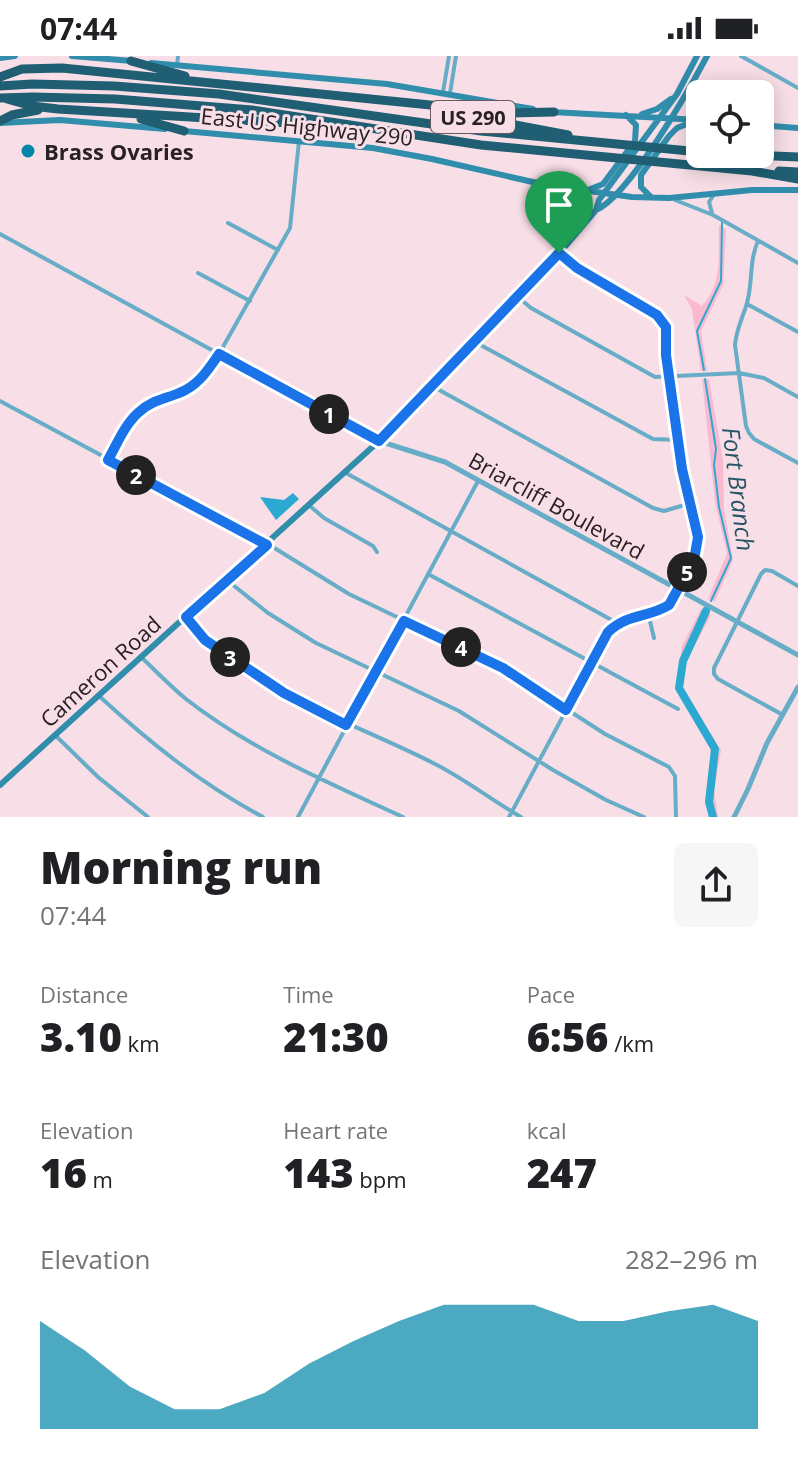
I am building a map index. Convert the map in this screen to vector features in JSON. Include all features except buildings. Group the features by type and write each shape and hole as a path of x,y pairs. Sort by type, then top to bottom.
{"highway":[{"path":"131,61 253,98"},
{"name":"US 290","path":"0,77 22,69 45,67 346,96 435,109 598,143 686,151"},
{"path":"0,86 114,86 253,98 481,131 598,143"},
{"path":"346,96 510,113 554,112"},
{"path":"33,97 101,107 184,131"},
{"path":"0,98 182,103 299,116 395,132"},
{"path":"0,98 58,109"},
{"name":"US 290","path":"0,122 23,112 58,109 395,132 494,147 658,164 798,172"},
{"path":"774,156 798,157"},
{"path":"752,171 798,179"}],"main road":[{"path":"0,59 15,56"},
{"path":"72,56 376,83 554,112 686,118"},
{"name":"Cameron Road","path":"0,785 346,473 475,342 596,210 604,194 677,94 697,56"},
{"name":"Cameron Road","path":"695,80 707,56"},
{"path":"637,115 657,109 677,94"},
{"name":"Cameron Road","path":"596,210 615,196 686,94"},
{"path":"585,191 603,184 635,141 636,125 626,115"},
{"name":"East US Highway 290","path":"0,122 60,120 405,153 546,185 615,196 669,198 798,190"},
{"path":"0,129 16,121"},
{"path":"653,198 643,192 639,179 673,132 686,125"},
{"path":"774,126 798,128"},
{"path":"546,185 565,194 573,204 577,218 573,238"},
{"path":"604,206 632,197"}],"street":[{"path":"171,56 174,65"},
{"path":"174,65 178,56"},
{"path":"447,93 449,56"},
{"path":"447,93 456,56"},
{"path":"741,56 798,88"},
{"path":"108,460 139,412 198,382 219,354 292,222 299,141"},
{"path":"713,215 709,202 716,193"},
{"path":"669,198 713,215 798,263"},
{"path":"228,223 278,250"},
{"path":"0,234 219,354"},
{"path":"758,241 752,254 752,282 747,304 736,334 749,433 754,439 798,463"},
{"path":"510,814 608,632 618,623 669,605 698,547 698,530 689,503 669,377 664,320 577,268 559,253"},
{"path":"198,273 250,301"},
{"path":"518,297 531,308 655,377 739,373 764,378 798,397"},
{"path":"747,304 798,332"},
{"path":"475,342 653,439 679,440"},
{"name":"Briarcliff Boulevard","path":"219,354 379,441 394,448 433,457 479,480 798,655"},
{"path":"432,386 653,508 664,511 689,503"},
{"path":"0,401 267,545 349,594 503,668 566,710 673,770 676,817"},
{"path":"346,473 618,623"},
{"path":"298,817 479,480"},
{"path":"310,506 324,518 373,546 377,552"},
{"path":"783,715 718,679 714,668 765,570 798,586"},
{"path":"428,574 678,709"},
{"path":"228,581 268,613 316,643 459,711 606,800 644,817"},
{"path":"648,613 654,638"},
{"path":"186,617 205,640 271,684 346,725 438,765 510,814 521,817"},
{"path":"141,657 186,699 264,750 403,817"},
{"path":"734,817 766,744 798,687"},
{"path":"98,695 143,736 198,779 263,817"},
{"path":"55,735 98,777 148,817"}],"shaded area":[{"path":"719,225 726,229 723,285 701,331 707,371 701,371 692,309 684,295 702,306 709,297 718,268"},
{"path":"702,379 709,379 723,460 724,510 733,560 715,601 708,599 727,554 715,502"},
{"path":"701,609 711,615 686,662 683,688 721,750 714,791 718,817 710,817 708,807 710,747 676,686 682,646"}],"water":[{"path":"293,493 299,499 276,520 260,497 284,500"}],"waterway":[{"name":"Fort Branch","path":"704,370 697,331 721,281 722,223"},
{"name":"Fort Branch","path":"705,379 716,449 714,465 719,507 731,558 711,601"},
{"name":"Fort Branch","path":"706,611 683,661 679,688 715,749 709,802 713,817"}],"place":[{"name":"Brass Ovaries","path":"28,151"}],"route":[{"path":"559,253 577,268 664,320 682,469 698,530 694,560 669,605 631,617 608,632 566,710 503,668 404,621 346,725 284,693 205,640 186,617 267,545 108,460 139,412 154,402 187,390 208,371 219,354 379,441 559,253"}]}
